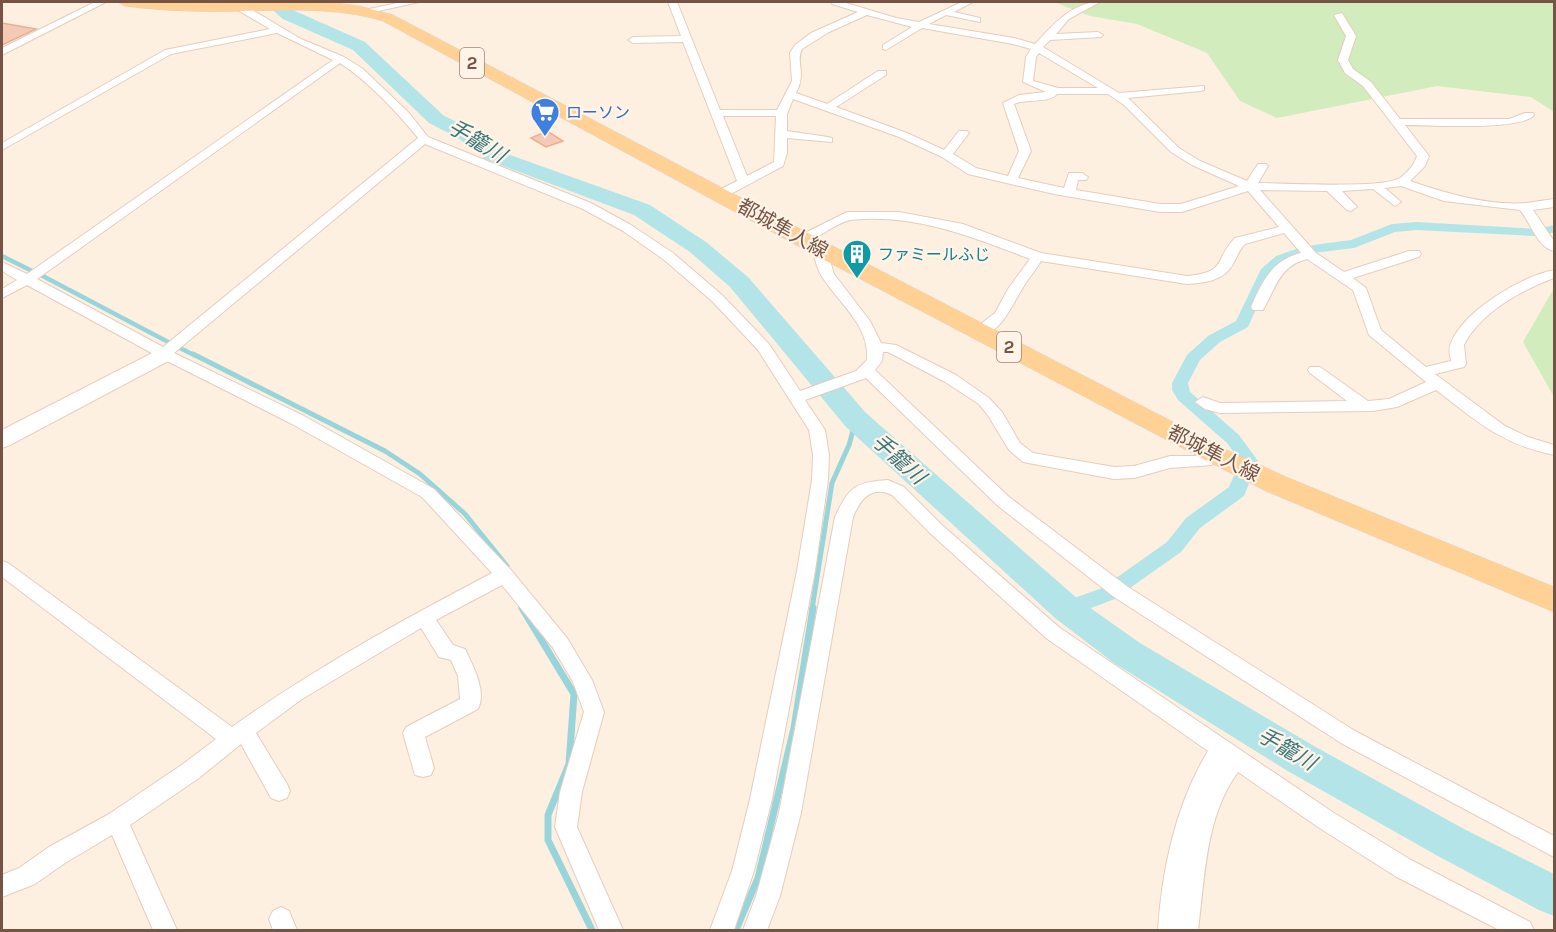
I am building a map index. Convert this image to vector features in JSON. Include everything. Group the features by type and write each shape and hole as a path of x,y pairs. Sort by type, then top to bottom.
{"main road":[{"name":"都城隼人線","path":"125,2 170,6 310,5 365,11 398,23 810,243 1216,455 1261,477 1554,600"}],"street":[{"path":"2,52 101,2"},
{"path":"365,11 414,2"},
{"path":"672,2 744,183"},
{"path":"835,2 865,13 921,26 1014,41 1037,48 1114,93 1128,103 1176,150 1196,163 1250,186 1310,255 1361,292 1377,336 1422,373 1499,430 1532,445 1554,450"},
{"path":"886,47 934,17 969,2"},
{"path":"1064,92 1038,87 1028,82 1031,57 1066,17 1096,2"},
{"path":"236,4 279,30 340,59 359,71 405,115 424,139 587,206 627,228 660,250 735,316 764,347 817,430 820,480 806,571 761,799 743,871 722,930"},
{"path":"945,12 977,20"},
{"path":"721,194 779,164 783,149 782,113 798,74 795,55 797,47 812,37 865,13"},
{"path":"1339,15 1351,34 1352,42 1343,60 1349,71 1367,84 1423,156 1421,164 1402,182"},
{"path":"949,31 964,17"},
{"path":"982,36 992,27"},
{"path":"2,147 168,52 279,30"},
{"path":"1048,37 1098,35"},
{"path":"633,40 687,39"},
{"path":"2,294 27,280 340,59"},
{"path":"828,108 882,73"},
{"path":"1011,181 1025,151 1008,103 1018,98 1064,92 1114,93 1200,88"},
{"path":"789,94 903,135 946,155 972,171 1068,193 1175,209 1250,186 1331,188 1402,182 1453,199 1524,207 1554,203"},
{"path":"869,123 882,112"},
{"path":"717,113 782,113"},
{"path":"1396,123 1509,122 1526,118 1529,115"},
{"path":"946,155 963,133"},
{"path":"782,134 828,140"},
{"path":"2,440 164,354 424,139"},
{"path":"1250,186 1262,166"},
{"path":"1068,193 1073,176 1082,177"},
{"path":"1376,186 1395,202"},
{"path":"1331,188 1351,207"},
{"path":"1524,207 1532,216 1539,232 1554,247"},
{"path":"798,397 867,371 874,360 876,347 852,304 828,277 810,243 843,217 885,215 959,227 1038,257 1164,277 1196,279 1223,270 1240,241 1288,228"},
{"path":"1342,277 1414,254"},
{"path":"1258,307 1268,282 1280,266 1293,258 1310,255"},
{"path":"979,332 1001,315 1015,289 1038,257"},
{"path":"2,266 164,354 298,420 428,493 505,575 560,644 582,680 594,712 571,792 566,827 611,930"},
{"path":"1422,373 1459,363 1457,347 1468,328 1507,295 1554,274"},
{"path":"876,347 891,348 974,394 996,413 1010,443 1021,454 1029,458 1123,473 1170,462 1206,461 1216,455"},
{"path":"1315,370 1364,406"},
{"path":"867,371 1003,501 1121,592 1348,737 1554,847"},
{"path":"1203,402 1212,408 1222,409 1231,406 1364,406 1392,403 1436,384"},
{"path":"755,930 768,896 790,813 844,517 853,496 867,487 888,486 898,492 953,545 1053,633 1326,820 1403,868 1522,930"},
{"path":"2,568 238,735 279,791"},
{"path":"2,886 27,876 57,855 117,821 191,771 295,693 386,638 505,575"},
{"path":"423,768 413,733 471,703 468,676 458,655 446,651 424,618"},
{"path":"1170,930 1176,880 1196,796 1208,767 1228,754"},
{"path":"1186,930 1206,814 1228,754"},
{"path":"117,821 165,930"}],"green space":[{"path":"1054,2 1554,2 1554,112 1531,97 1437,86 1277,118 1240,101 1207,53 1137,24 1090,16"},
{"path":"1554,288 1554,397 1523,342"}],"building":[{"path":"2,23 36,29 2,45"},
{"name":"ローソン","path":"547,131 563,141 546,147 531,138"}],"waterway":[{"name":"手籠川","path":"271,2 289,15 359,46 436,119 465,134 492,155 642,210 698,247 739,282 856,420 1067,609 1127,653 1300,758 1450,842 1554,896"},
{"path":"1313,249 1354,244 1392,228 1416,226 1534,232"},
{"path":"1543,230 1554,229"},
{"path":"1123,583 1174,547 1193,523 1237,491 1249,461 1233,439 1184,396 1180,390 1180,383 1193,358 1214,339 1243,324 1266,272 1281,259 1299,252"},
{"path":"2,256 32,271"},
{"path":"39,274 170,343"},
{"path":"180,348 196,356"},
{"path":"193,354 385,451 420,474 465,514 507,566"},
{"path":"812,609 832,483 849,445 856,420"},
{"path":"1067,609 1108,594"},
{"path":"522,608 574,694 569,764 548,815 548,840 592,930"},
{"path":"736,930 758,878 794,728 813,608"}],"place":[{"name":"ローソン","path":"545,138"},
{"name":"ファミールふじ","path":"857,280"}]}
